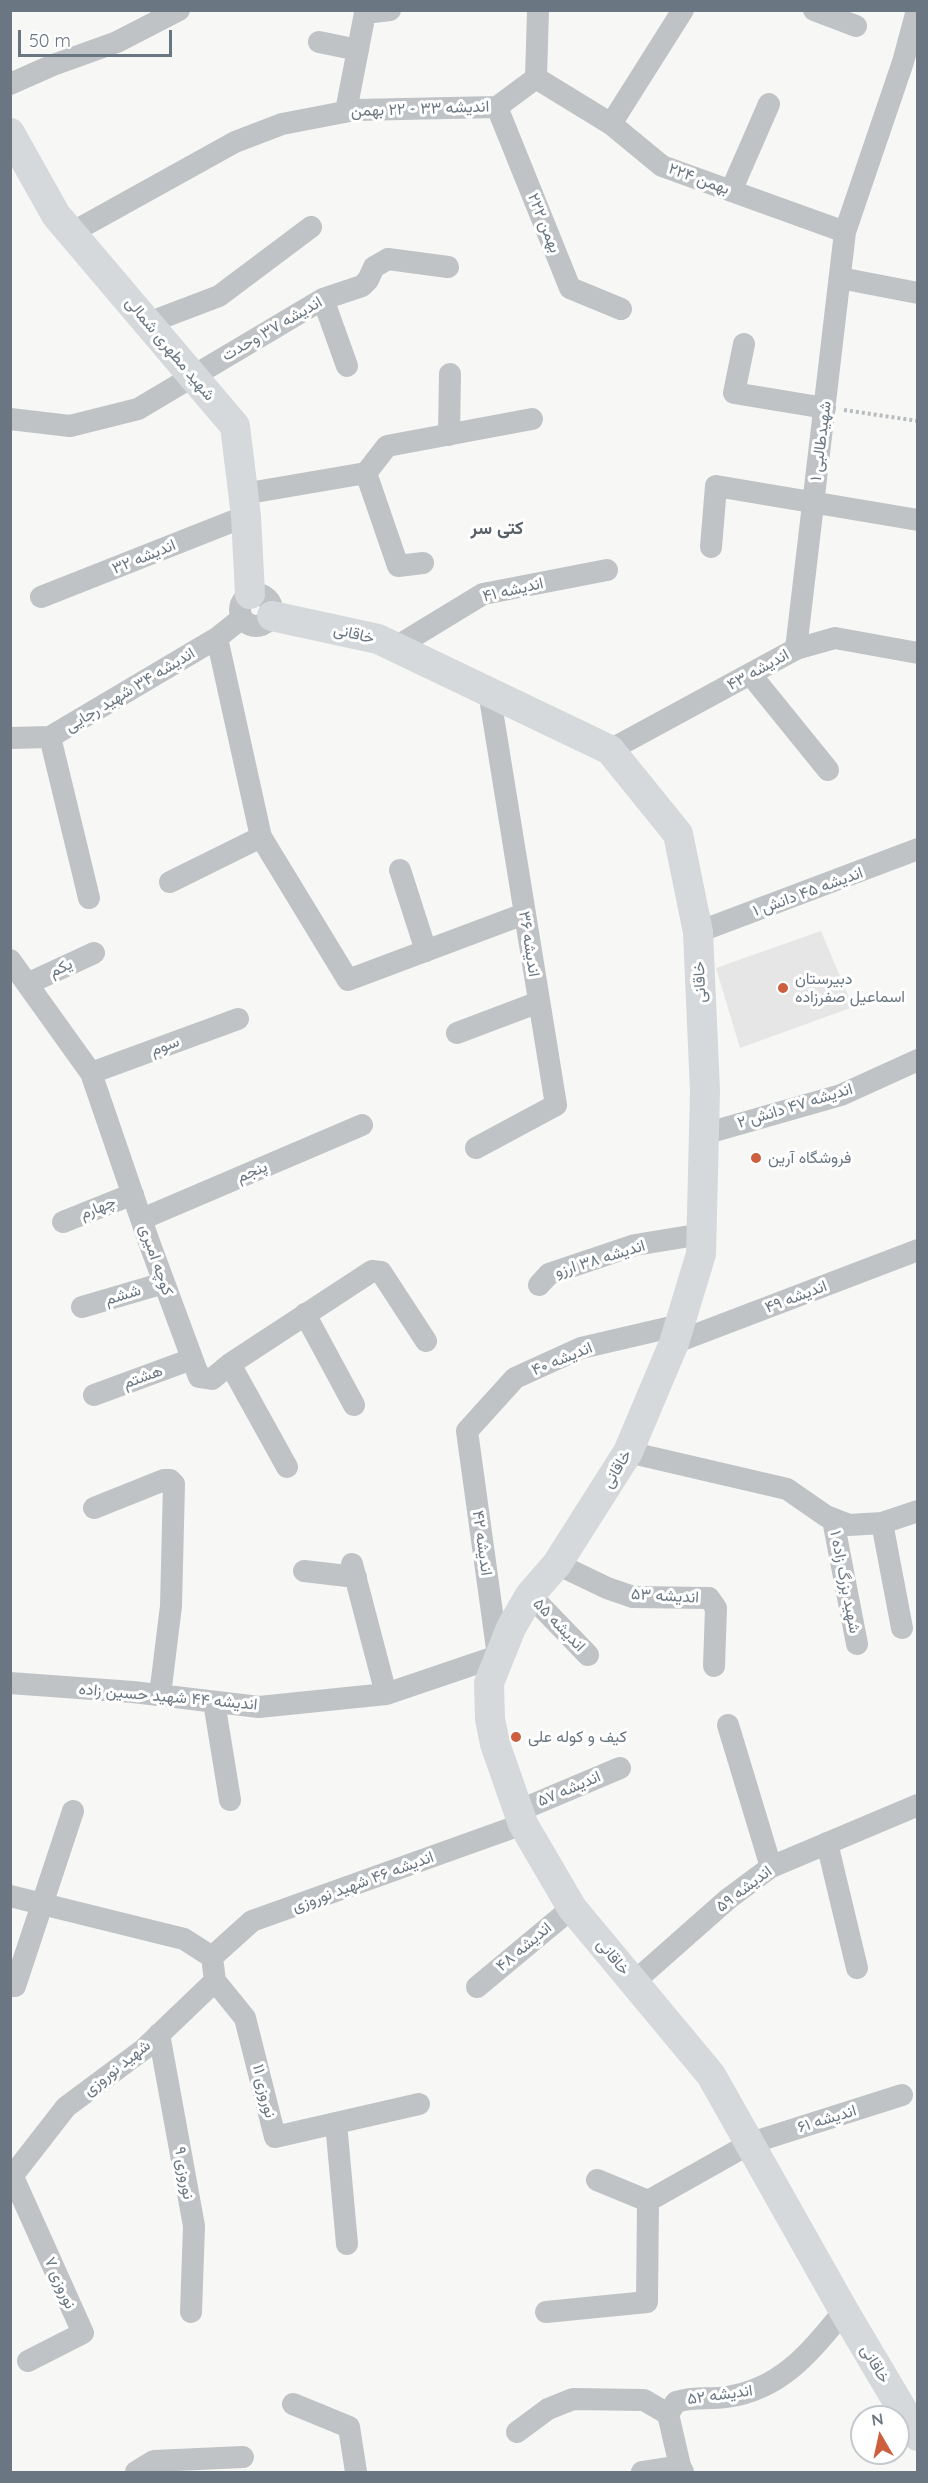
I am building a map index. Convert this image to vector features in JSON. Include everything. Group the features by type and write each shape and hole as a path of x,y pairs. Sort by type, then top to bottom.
{"main road":[{"name":"شهید مطهری شمالی","path":"10,133 56,215 235,426 245,505 246,606"},
{"name":"خاقانی","path":"272,616 378,639 610,750 678,834 698,932 705,1091 701,1254 677,1334 628,1452 557,1564 530,1595 498,1656 489,1683 490,1719 495,1744 521,1818 572,1908 711,2075 844,2311 918,2436"}],"street":[{"path":"10,84 53,65 117,42 179,10"},
{"path":"346,111 365,13 390,10"},
{"path":"536,78 538,10"},
{"path":"611,124 682,10"},
{"path":"814,10 856,26"},
{"name":"شهیدطالبی ۱","path":"796,649 846,232 903,62 916,10"},
{"path":"320,42 358,50"},
{"name":"اندیشه ۳۳ - ۲۲ بهمن","path":"71,233 235,142 282,124 346,111 497,107 536,78"},
{"name":"۲۲بهمن ۴","path":"536,78 611,124 662,166 846,232"},
{"path":"731,191 769,104"},
{"name":"۲۲بهمن ۲","path":"497,107 570,288 621,309"},
{"path":"148,323 219,296 311,227"},
{"name":"اندیشه ۳۷ وحدت","path":"10,419 70,426 138,409 322,299 362,286 368,280 374,267 388,259 448,267"},
{"path":"840,278 918,293"},
{"path":"322,299 347,366"},
{"path":"744,344 734,393 825,408"},
{"path":"449,435 450,374"},
{"path":"423,563 398,566 366,473 387,446 532,420"},
{"name":"اندیشه ۳۲","path":"41,597 245,505 366,473"},
{"path":"711,548 716,486 918,520"},
{"name":"اندیشه ۴۱","path":"396,647 483,594 607,570"},
{"path":"246,606 260,594 268,598 272,606 272,616"},
{"name":"اندیشه ۳۴ شهید رجایی","path":"10,738 50,737 217,638 246,606"},
{"path":"217,638 261,837 348,981 524,914"},
{"name":"اندیشه ۴۳","path":"610,750 796,649 835,638 918,653"},
{"path":"751,675 828,770"},
{"name":"اندیشه ۳۶","path":"476,1148 556,1105 489,692"},
{"path":"50,737 88,898"},
{"path":"170,882 261,837"},
{"name":"اندیشه ۴۵ دانش ۱","path":"698,932 918,849"},
{"path":"400,870 426,951"},
{"name":"یکم","path":"27,984 94,953"},
{"name":"کوچه امیری","path":"10,960 91,1073 199,1377 212,1379 230,1364 305,1314 377,1270 381,1272 426,1341"},
{"path":"457,1034 538,1002"},
{"name":"سوم","path":"91,1073 238,1019"},
{"name":"اندیشه ۴۷ دانش ۲","path":"704,1134 841,1095 918,1060"},
{"name":"پنجم","path":"142,1219 362,1125"},
{"name":"چهارم","path":"63,1222 133,1194"},
{"name":"اندیشه ۳۸ ارزو","path":"539,1285 549,1274 635,1245 702,1234"},
{"name":"اندیشه ۴۹","path":"677,1334 918,1250"},
{"name":"ششم","path":"82,1307 164,1282"},
{"path":"305,1314 354,1405"},
{"name":"اندیشه ۴۰","path":"467,1431 515,1378 581,1348 677,1334"},
{"name":"هشتم","path":"94,1395 192,1359"},
{"path":"230,1364 287,1467"},
{"name":"اندیشه ۴۲","path":"467,1431 498,1656"},
{"path":"628,1452 787,1489 833,1520 849,1525 882,1523 918,1511"},
{"path":"94,1508 164,1480 170,1480 174,1484 171,1606 160,1695"},
{"name":"شهید بزرگ زاده ۱","path":"833,1520 856,1644"},
{"path":"882,1523 902,1628"},
{"name":"اندیشه ۵۳","path":"557,1564 607,1588 633,1597 709,1598 716,1608 714,1666"},
{"path":"304,1572 354,1570 386,1694"},
{"name":"اندیشه ۵۵","path":"530,1595 588,1655"},
{"name":"اندیشه ۴۴ شهید حسین زاده","path":"10,1683 160,1695 258,1707 386,1694 498,1656"},
{"path":"214,1702 231,1800"},
{"path":"729,1725 771,1867"},
{"name":"اندیشه ۵۷","path":"521,1818 620,1768"},
{"name":"اندیشه ۵۹","path":"634,1982 728,1899 771,1867 913,1809"},
{"path":"15,1986 73,1811"},
{"name":"اندیشه ۴۶ شهید نوروزی","path":"212,1957 252,1921 521,1818"},
{"path":"827,1843 857,1968"},
{"path":"10,1896 184,1940 212,1957 215,1981"},
{"name":"اندیشه ۴۸","path":"477,1987 572,1908"},
{"name":"شهید نوروزی","path":"12,2178 66,2106 144,2049 215,1981"},
{"name":"نوروزی ۱۱","path":"215,1981 245,2018 275,2137 419,2104"},
{"name":"نوروزی ۹","path":"159,2034 194,2226 191,2312"},
{"name":"اندیشه ۶۱","path":"648,2201 751,2143 902,2096"},
{"path":"336,2123 347,2244"},
{"name":"نوروزی ۷","path":"12,2178 83,2333 28,2361"},
{"path":"546,2312 648,2302 648,2201 597,2180"},
{"name":"اندیشه ۵۲","path":"681,2469 668,2414 676,2402 693,2397 725,2397 763,2388 799,2364 844,2311"},
{"path":"517,2432 548,2409 573,2399 644,2400 668,2414"},
{"path":"293,2404 349,2427 356,2472"},
{"path":"149,2463 243,2457"},
{"path":"642,2472 681,2469"}],"path":[{"path":"825,408 918,420"}],"shaded area":[{"name":"دبیرستان اسماعیل صفرزاده","path":"821,931 853,1007 740,1048 716,968"}],"place":[{"name":"دبیرستان اسماعیل صفرزاده","path":"783,988"},
{"name":"فروشگاه آرین","path":"756,1158"},
{"name":"کیف و کوله علی","path":"516,1737"}],"district":[{"name":"کتی سر","path":"497,529"}]}
